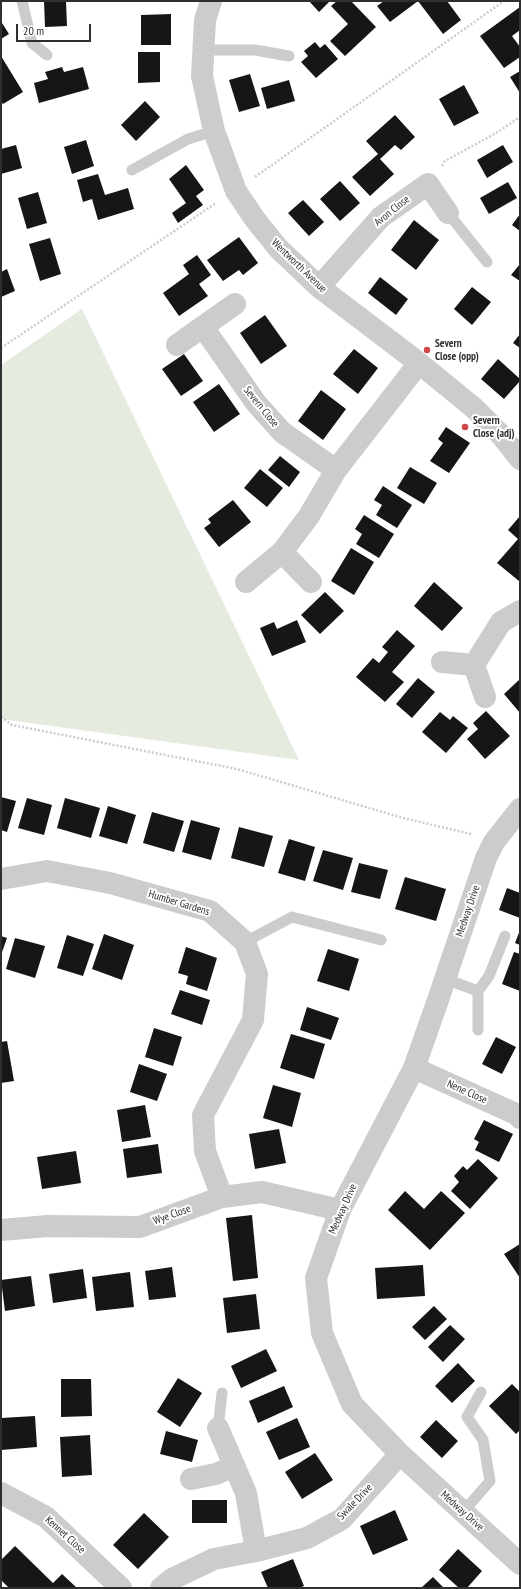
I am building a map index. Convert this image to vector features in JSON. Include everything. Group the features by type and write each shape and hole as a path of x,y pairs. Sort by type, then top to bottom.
{"street":[{"name":"Wentworth Avenue","path":"211,1 205,20 202,76 214,131 236,191 254,218 278,248 319,287 419,363 474,408 501,435 520,459"},
{"path":"428,184 448,213"},
{"name":"Avon Close","path":"319,287 381,217 428,184"},
{"path":"177,345 235,304"},
{"name":"Severn Close","path":"203,327 256,403 282,432 336,470"},
{"path":"246,582 282,552 309,516 336,470 419,363"},
{"path":"282,552 311,582"},
{"path":"474,665 501,622 520,611"},
{"path":"442,662 474,665"},
{"path":"474,665 485,697"},
{"name":"Medway Drive","path":"520,810 494,842 486,858 414,1068 340,1210 316,1278 322,1333 352,1404 400,1454 520,1564"},
{"name":"Humber Gardens","path":"1,879 47,871 110,883 210,911 244,942 257,974 252,1020 203,1115 205,1151 222,1197"},
{"name":"Nene Close","path":"414,1068 516,1114 520,1118"},
{"name":"Wye Close","path":"1,1230 48,1226 140,1227 222,1197 262,1192 340,1210"},
{"path":"218,1428 246,1492 256,1551"},
{"name":"Swale Drive","path":"161,1588 172,1579 214,1559 256,1551 307,1538 342,1519 400,1454"},
{"path":"191,1479 216,1474 234,1466"},
{"name":"Kennet Close","path":"1,1493 46,1517 122,1588"}],"lane":[{"path":"22,1 32,43 47,55"},
{"path":"203,50 255,50 289,56"},
{"path":"132,170 188,139 214,131"},
{"path":"448,213 487,262"},
{"path":"244,942 292,917 381,940"},
{"path":"478,1030 478,991 489,976 505,936"},
{"path":"445,979 478,991"},
{"path":"463,1512 490,1482 483,1440 467,1417 481,1392"},
{"path":"218,1428 222,1393"}],"path":[{"path":"428,184 445,161 496,133 520,117"},
{"path":"1,717 12,725 237,770 403,818 461,831 494,842"}],"shaded area":[{"path":"82,309 299,760 1,719 1,365"}],"building":[{"path":"44,1 66,1 67,26 45,27"},
{"path":"309,1 330,1 319,12"},
{"path":"337,1 351,1 376,27 345,56 330,41 348,24 331,6"},
{"path":"384,1 418,1 390,22 377,6"},
{"path":"418,1 447,1 461,20 443,34"},
{"path":"520,7 520,30 512,36 520,47 520,57 504,68 480,36"},
{"path":"171,14 171,45 141,45 141,15"},
{"path":"2,23 9,34 1,39 1,24"},
{"path":"315,42 320,48 325,44 338,59 316,78 301,62 308,56 304,51"},
{"path":"138,52 160,52 160,82 138,83"},
{"path":"1,56 23,92 3,104 1,102"},
{"path":"62,67 64,72 83,67 89,89 39,103 34,83 48,79 45,72"},
{"path":"520,71 520,93 510,77"},
{"path":"250,74 260,106 239,112 229,80"},
{"path":"289,80 295,101 267,109 261,88"},
{"path":"464,85 479,113 454,126 439,99"},
{"path":"145,101 160,117 136,141 121,125"},
{"path":"395,115 415,137 401,150 395,145 380,159 394,174 370,196 352,177 378,154 366,141"},
{"path":"86,140 94,166 72,174 64,147"},
{"path":"16,145 22,168 1,174 1,149"},
{"path":"503,145 513,162 487,178 477,160"},
{"path":"186,165 204,190 196,196 203,205 178,223 172,213 186,203 169,179"},
{"path":"98,174 105,195 128,188 134,209 98,220 92,199 83,202 77,180"},
{"path":"340,181 360,203 340,221 320,199"},
{"path":"508,182 517,198 489,214 480,198"},
{"path":"38,192 47,223 27,229 18,198"},
{"path":"303,200 324,222 309,236 288,213"},
{"path":"520,214 520,231 512,225"},
{"path":"414,220 439,240 416,270 391,250"},
{"path":"239,237 258,263 243,275 239,270 223,281 207,260"},
{"path":"50,238 61,274 40,281 29,244"},
{"path":"197,255 211,275 199,284 208,296 179,316 163,293 189,274 183,265"},
{"path":"520,264 520,281 511,275"},
{"path":"7,269 15,291 1,297 1,272"},
{"path":"380,277 408,299 396,315 368,293"},
{"path":"472,287 491,302 472,325 454,309"},
{"path":"265,315 287,346 261,364 240,333"},
{"path":"520,334 520,348 513,343"},
{"path":"354,349 378,368 358,394 333,374"},
{"path":"184,354 203,381 181,396 162,369"},
{"path":"498,359 520,379 520,381 504,399 481,379"},
{"path":"219,384 240,414 214,432 193,402"},
{"path":"321,390 346,409 323,440 298,421"},
{"path":"446,427 470,443 449,473 430,461 443,443 438,439"},
{"path":"280,456 300,472 289,487 268,470"},
{"path":"410,467 437,483 424,504 397,488"},
{"path":"260,469 283,488 267,507 244,488"},
{"path":"383,486 412,505 397,528 376,515 382,505 374,500"},
{"path":"233,500 251,522 219,547 204,528 211,523 208,519"},
{"path":"364,515 394,534 379,558 356,544 362,534 355,529"},
{"path":"520,516 519,581 497,563 518,539 508,530"},
{"path":"351,548 374,562 354,595 331,581"},
{"path":"434,582 463,608 442,631 414,606"},
{"path":"325,592 344,611 320,634 301,615"},
{"path":"297,620 306,642 272,656 260,628 274,622 277,629"},
{"path":"397,630 415,646 392,672 404,682 385,702 356,677 373,658 379,663 388,652 382,647"},
{"path":"418,678 435,692 412,718 396,704"},
{"path":"520,679 520,713 504,694"},
{"path":"486,711 510,736 485,759 467,739 478,729 473,723"},
{"path":"440,712 450,720 453,716 468,728 446,753 422,732"},
{"path":"1,797 16,801 7,832 1,830"},
{"path":"27,798 52,805 44,835 18,828"},
{"path":"65,798 100,808 91,838 57,828"},
{"path":"108,806 136,815 127,844 99,836"},
{"path":"152,812 184,821 174,852 143,843"},
{"path":"191,820 220,828 211,860 182,852"},
{"path":"239,827 273,836 264,867 231,858"},
{"path":"289,839 315,847 305,881 278,873"},
{"path":"323,850 353,858 343,890 313,881"},
{"path":"359,863 388,870 380,899 351,892"},
{"path":"405,877 446,889 436,921 395,909"},
{"path":"507,888 520,893 520,918 499,910"},
{"path":"520,930 520,945 515,943"},
{"path":"104,934 134,945 122,980 92,969"},
{"path":"67,935 94,944 83,976 57,968"},
{"path":"1,936 7,938 1,955"},
{"path":"15,938 45,946 35,978 6,969"},
{"path":"186,947 217,958 207,991 186,984 188,976 178,973"},
{"path":"328,949 359,959 349,991 317,981"},
{"path":"514,952 520,954 520,991 502,984"},
{"path":"180,990 210,1000 202,1025 171,1014"},
{"path":"307,1007 339,1018 331,1040 300,1030"},
{"path":"154,1028 182,1037 173,1066 145,1057"},
{"path":"291,1034 325,1044 314,1079 280,1068"},
{"path":"496,1037 516,1047 502,1074 482,1064"},
{"path":"7,1041 14,1081 1,1083 1,1042"},
{"path":"139,1064 167,1074 157,1101 130,1092"},
{"path":"273,1085 301,1093 292,1127 263,1118"},
{"path":"145,1105 151,1137 122,1142 117,1110"},
{"path":"484,1120 513,1134 499,1162 475,1150 479,1142 474,1139"},
{"path":"279,1129 286,1163 255,1169 249,1134"},
{"path":"158,1144 162,1173 127,1178 123,1149"},
{"path":"76,1151 81,1183 42,1189 37,1157"},
{"path":"478,1159 498,1178 470,1209 451,1191 459,1182 454,1176 463,1166 467,1170"},
{"path":"405,1191 424,1209 441,1191 465,1213 430,1250 388,1210"},
{"path":"252,1215 258,1278 233,1281 226,1218"},
{"path":"520,1244 520,1278 504,1254"},
{"path":"423,1265 425,1296 377,1299 375,1268"},
{"path":"172,1267 176,1297 149,1300 145,1271"},
{"path":"83,1269 87,1298 53,1303 49,1274"},
{"path":"130,1272 134,1307 96,1311 92,1277"},
{"path":"31,1276 35,1306 5,1311 1,1280"},
{"path":"256,1294 260,1329 227,1333 223,1298"},
{"path":"434,1306 447,1319 425,1340 412,1327"},
{"path":"450,1325 465,1339 443,1362 428,1347"},
{"path":"266,1349 277,1371 241,1388 231,1366"},
{"path":"458,1363 475,1381 452,1403 435,1386"},
{"path":"178,1378 202,1393 180,1427 157,1412"},
{"path":"61,1379 91,1379 92,1416 61,1417"},
{"path":"512,1384 520,1392 520,1430 516,1434 489,1406"},
{"path":"284,1386 293,1407 258,1423 249,1401"},
{"path":"35,1416 37,1447 1,1450 1,1418"},
{"path":"297,1418 310,1447 279,1460 266,1432"},
{"path":"436,1420 458,1441 442,1458 420,1437"},
{"path":"166,1431 198,1440 192,1462 160,1454"},
{"path":"90,1435 92,1475 62,1477 60,1437"},
{"path":"315,1453 333,1480 302,1499 285,1472"},
{"path":"192,1500 227,1500 227,1523 192,1523"},
{"path":"395,1510 408,1540 373,1555 360,1526"},
{"path":"144,1513 169,1537 138,1569 113,1545"},
{"path":"15,1546 53,1583 62,1574 77,1588 9,1588 1,1580 1,1560"},
{"path":"458,1549 482,1571 467,1588 459,1588 439,1570"},
{"path":"293,1559 304,1586 299,1588 268,1588 261,1572"},
{"path":"433,1577 444,1588 421,1588"}],"place":[{"name":"Severn Close (opp)","path":"427,350"},
{"name":"Severn Close (adj)","path":"465,427"}]}
